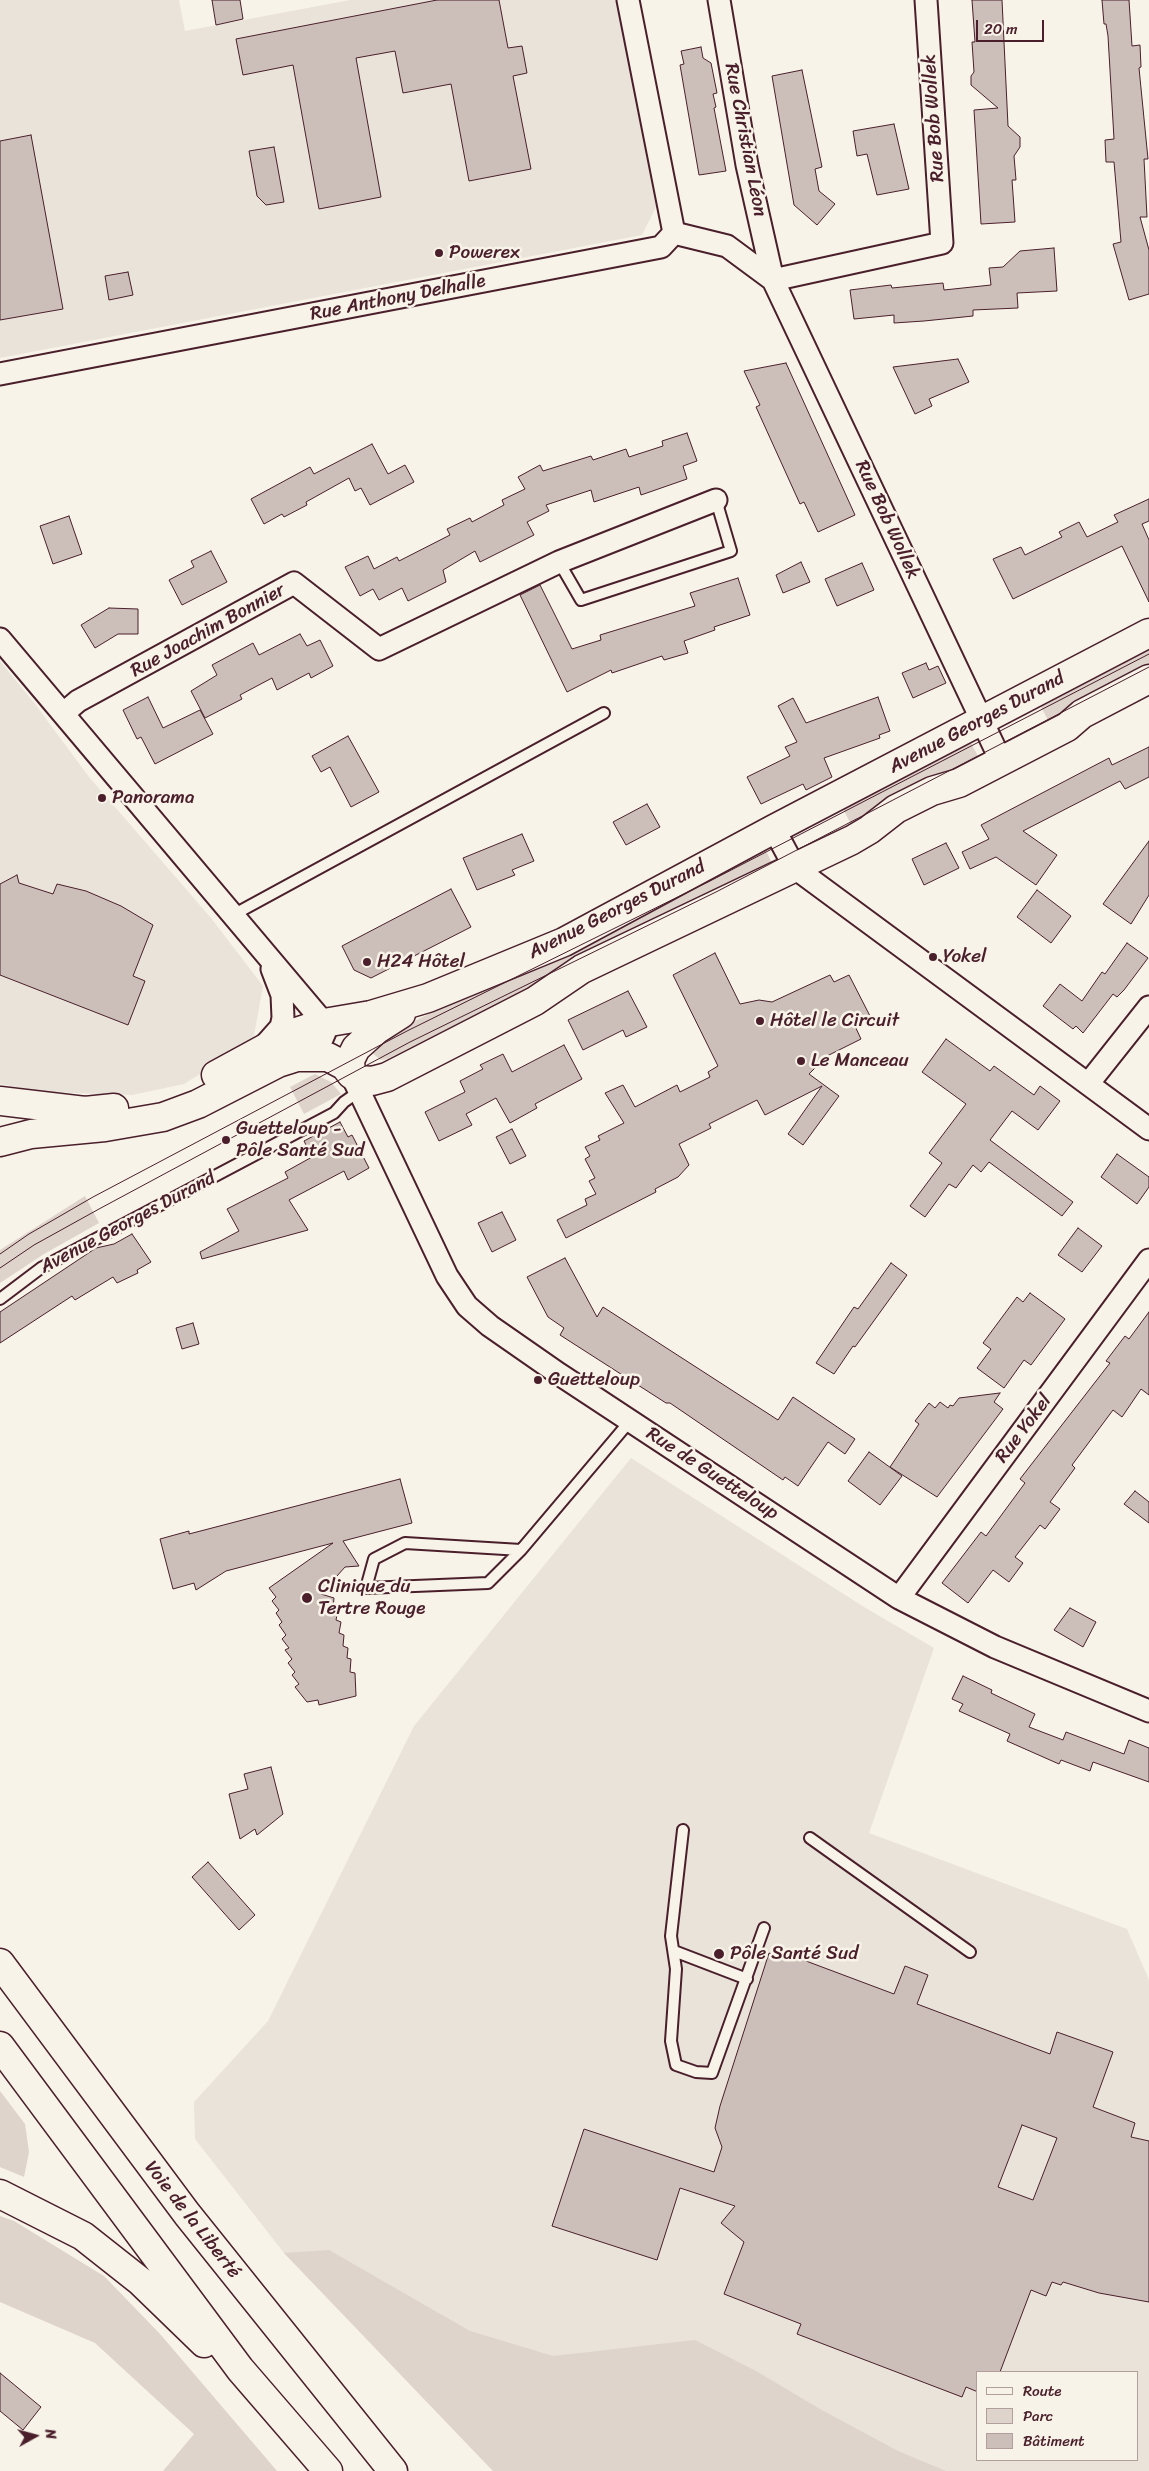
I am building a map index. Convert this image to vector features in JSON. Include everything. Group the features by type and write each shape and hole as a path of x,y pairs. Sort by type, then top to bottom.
{"main road":[{"name":"Avenue Georges Durand","path":"0,1101 85,1111 146,1104 188,1090 293,1033 324,1023 370,1015 428,998 564,942 774,829 1149,633"},
{"name":"Avenue Georges Durand","path":"0,1142 31,1134 105,1128 163,1117 198,1104 278,1063 296,1057 328,1057 345,1066 355,1082 387,1077 535,1001 582,969 795,868 869,830 896,810 925,794 960,783 1066,727 1082,714 1149,679"},
{"path":"355,1082 350,1060 356,1048 376,1030 428,998"},
{"name":"Voie de la Liberté","path":"0,1963 187,2214 393,2471"},
{"path":"0,2046 240,2369 328,2471"},
{"path":"0,2194 83,2236 140,2281 201,2341 240,2369"}],"street":[{"path":"628,0 674,233"},
{"name":"Rue Christian Léon","path":"719,0 747,166 773,280"},
{"name":"Rue Bob Wollek","path":"773,280 942,244 926,0"},
{"name":"Rue Bob Wollek","path":"674,233 726,246 773,280 1001,761"},
{"name":"Rue Anthony Delhalle","path":"0,374 661,247 674,233"},
{"name":"Rue Joachim Bonnier","path":"64,713 78,701 294,583 379,649 560,562 716,500"},
{"path":"0,639 324,1023 325,1032 322,1039 296,1057"},
{"path":"774,829 795,868 1149,1129"},
{"path":"257,1052 281,1027 283,1010 276,977 260,947"},
{"path":"1088,1084 1149,1008"},
{"name":"Rue de Guetteloup","path":"376,1128 372,1112 373,1102 379,1086 387,1077"},
{"name":"Rue de Guetteloup","path":"355,1082 447,1276 466,1306 559,1374 899,1598 995,1647 1149,1711"},
{"name":"Rue Yokel","path":"899,1598 1149,1260"}],"lane":[{"name":"Rue Joachim Bonnier","path":"560,562 581,600 731,550 716,500"},
{"path":"233,914 604,713"},
{"name":"Avenue Georges Durand","path":"0,1299 41,1268 334,1113 355,1082"},
{"path":"521,1550 405,1544 374,1560 366,1588 488,1583 521,1550 630,1421"},
{"path":"683,1830 672,1927 676,1969 671,2041 676,2065 696,2072 712,2073 748,1979 764,1928"},
{"path":"810,1838 970,1952"},
{"path":"674,1952 748,1979"}],"shaded area":[{"path":"0,0 179,0 185,31 350,0 616,0 656,207 642,235 0,358"},
{"path":"0,661 35,704 89,777 211,918 263,986 253,1041 184,1084 132,1095 45,1092 0,1084"},
{"name":"Pôle Santé Sud","path":"631,1458 864,1607 934,1648 869,1833 1127,1929 1149,1980 1149,2471 493,2471 284,2253 195,2139 194,2102 268,2021 414,1726"}],"green space":[{"path":"1149,650 1149,670 1049,722 1041,707"},
{"path":"971,743 979,758 851,824 843,809"},
{"path":"765,849 774,867 387,1059 381,1060 372,1053 372,1045 388,1034"},
{"path":"315,1074 331,1082 341,1094 304,1114 290,1087"},
{"path":"85,1196 99,1223 44,1254 0,1283 0,1250"},
{"path":"0,2091 25,2124 29,2152 24,2177 0,2167"},
{"path":"0,2216 14,2221 104,2276 160,2334 277,2471 163,2471 194,2434 95,2343 0,2302"},
{"path":"329,2250 470,2331 553,2356 695,2340 756,2371 820,2409 898,2451 946,2471 493,2471 284,2253"}],"building":[{"path":"212,0 240,0 243,19 216,25"},
{"path":"437,0 499,0 508,48 522,46 527,73 513,76 531,169 469,181 451,84 403,93 395,51 356,58 381,197 319,209 293,65 243,75 236,39"},
{"path":"972,0 1002,0 1008,126 1020,137 1020,147 1014,156 1016,180 1012,180 1015,222 981,224 974,110 998,108 971,85 971,76 974,72 972,42 975,42"},
{"path":"1102,0 1129,0 1132,46 1140,45 1141,67 1139,68 1148,159 1144,159 1147,217 1140,217 1149,250 1149,294 1129,300 1113,244 1121,242 1114,162 1106,162 1105,140 1114,139 1108,36 1106,24 1104,24"},
{"path":"701,47 703,58 711,63 717,93 713,94 716,107 714,108 726,171 699,175 680,65 684,64 681,51"},
{"path":"802,70 822,167 815,169 819,191 835,204 817,225 794,205 772,76"},
{"path":"894,124 909,189 877,195 867,154 857,156 853,131"},
{"path":"31,135 63,309 0,320 0,141"},
{"path":"274,147 284,202 266,205 257,196 249,151"},
{"path":"1054,248 1057,291 1017,293 1018,308 973,310 973,316 924,321 894,323 894,315 854,319 850,290 891,285 892,288 943,283 944,290 991,285 989,268 1003,267 1020,251"},
{"path":"128,272 133,295 109,300 105,276"},
{"path":"958,359 969,382 929,399 932,406 915,414 893,367"},
{"path":"786,363 855,515 818,532 804,502 800,504 756,407 760,405 744,371"},
{"path":"687,433 697,461 683,466 687,479 641,495 639,487 594,502 591,490 546,505 549,511 527,522 534,535 480,562 475,551 443,570 446,582 408,601 402,588 379,600 373,589 360,596 345,567 368,556 374,569 397,557 399,561 450,535 447,529 470,518 472,522 504,505 502,500 525,489 518,477 540,465 543,471 591,456 593,460 626,449 629,457 663,446 662,441"},
{"path":"372,444 388,474 405,465 414,482 370,505 361,488 355,491 349,478 306,502 307,505 284,517 282,514 264,524 251,499 310,467 314,474"},
{"path":"1149,499 1149,521 1142,524 1149,540 1149,602 1122,546 1013,599 993,559 1021,547 1025,555 1062,537 1059,532 1079,522 1087,537 1118,522 1114,515"},
{"path":"69,516 82,554 53,564 40,526"},
{"path":"211,551 227,582 182,605 169,580 194,567 191,561"},
{"path":"801,562 810,582 783,593 776,575"},
{"path":"862,563 874,590 837,606 825,579"},
{"path":"738,578 750,615 714,627 715,630 684,641 688,653 664,660 662,656 612,673 611,670 567,692 520,595 540,585 572,649 601,640 600,635 695,606 690,593"},
{"path":"109,608 138,609 138,634 118,634 95,648 81,625"},
{"path":"300,634 307,646 320,640 333,666 311,678 309,673 277,690 272,678 240,695 242,699 205,718 191,691 217,675 212,665 253,643 259,655"},
{"path":"926,663 929,670 938,666 946,683 913,698 902,673"},
{"path":"148,697 163,728 200,710 213,734 155,764 141,737 137,739 123,710"},
{"path":"878,697 890,731 879,735 880,738 824,758 832,777 806,790 803,784 761,804 747,777 790,756 785,747 797,742 778,706 793,698 806,723"},
{"path":"348,736 379,792 351,807 330,767 321,772 312,756"},
{"path":"1149,747 1149,777 1125,789 1120,781 1023,831 1057,855 1036,885 996,857 970,869 962,852 989,839 981,825 1109,758 1112,765"},
{"path":"647,804 660,827 626,845 613,822"},
{"path":"522,834 534,861 512,870 515,875 477,890 463,858"},
{"path":"1149,841 1149,895 1131,924 1103,904"},
{"path":"946,843 959,868 924,885 912,859"},
{"path":"17,875 19,883 53,894 57,884 86,891 121,906 153,925 133,976 145,981 128,1025 0,975 0,884"},
{"path":"451,889 471,927 371,978 354,970 342,946"},
{"path":"1037,890 1071,916 1051,943 1017,917"},
{"path":"1127,943 1148,958 1124,990 1117,997 1113,994 1083,1033 1076,1026 1073,1029 1043,1006 1060,984 1082,1001 1102,972 1105,974"},
{"path":"715,953 740,1004 759,1000 772,1002 830,975 834,982 849,975 870,1016 854,1024 861,1039 827,1056 809,1074 839,1096 803,1145 788,1134 822,1086 765,1115 757,1100 709,1124 711,1128 679,1144 689,1165 678,1177 655,1189 656,1192 566,1238 557,1220 587,1205 585,1199 596,1194 589,1181 595,1178 585,1159 590,1156 585,1147 600,1140 598,1136 624,1123 605,1093 623,1085 635,1107 677,1085 680,1092 710,1077 708,1072 718,1066 673,975"},
{"path":"628,991 647,1027 626,1037 623,1030 583,1050 568,1020"},
{"path":"946,1039 990,1071 994,1066 1034,1095 1040,1086 1060,1101 1038,1130 1012,1111 990,1140 1073,1202 1062,1216 989,1162 981,1172 973,1165 956,1188 949,1184 925,1217 910,1206 942,1163 929,1153 966,1104 922,1072"},
{"path":"564,1045 582,1079 535,1104 537,1108 510,1123 496,1098 466,1114 472,1125 439,1141 425,1112 465,1092 460,1081 483,1069 480,1065 503,1054 512,1072"},
{"path":"340,1122 348,1137 352,1135 369,1168 348,1180 344,1171 289,1200 308,1230 202,1259 200,1252 239,1231 227,1209 288,1178 285,1172 312,1157 304,1141"},
{"path":"512,1129 526,1156 510,1164 496,1137"},
{"path":"1117,1154 1149,1177 1149,1187 1137,1204 1101,1177"},
{"path":"502,1212 516,1240 492,1252 478,1223"},
{"path":"1078,1228 1102,1246 1082,1272 1058,1255"},
{"path":"132,1234 151,1262 137,1270 138,1273 117,1283 113,1277 75,1300 72,1296 0,1343 0,1312 96,1248 114,1244"},
{"path":"565,1258 597,1317 603,1307 778,1420 793,1397 855,1439 845,1454 828,1442 798,1486 785,1477 783,1480 670,1403 666,1403 560,1335 564,1328 548,1317 527,1277"},
{"path":"891,1263 907,1275 855,1347 853,1346 834,1374 816,1363 854,1307 858,1309"},
{"path":"1030,1293 1065,1319 1031,1365 1024,1360 1004,1388 977,1368 991,1349 983,1343 1017,1297 1023,1302"},
{"path":"1149,1312 1149,1395 1141,1389 1122,1417 1113,1410 1072,1465 1075,1468 1050,1502 1060,1509 1045,1529 1040,1525 1015,1557 1023,1563 1009,1582 993,1570 968,1603 942,1583 981,1532 986,1536 1025,1483 1020,1479 1110,1363 1106,1361 1125,1336 1129,1339"},
{"path":"193,1323 199,1344 182,1349 176,1328"},
{"path":"1000,1393 994,1402 1003,1409 937,1497 890,1467 919,1424 915,1421 929,1403 935,1408 940,1402 948,1408 950,1405 953,1406 959,1398"},
{"path":"869,1452 902,1476 880,1505 848,1481"},
{"path":"400,1479 412,1523 343,1541 359,1566 345,1567 321,1594 334,1598 333,1608 338,1610 336,1620 341,1622 339,1633 344,1635 343,1646 348,1648 347,1658 351,1659 350,1672 355,1673 356,1696 319,1705 318,1700 307,1702 295,1687 299,1684 292,1675 295,1672 288,1663 292,1659 285,1650 289,1648 282,1639 286,1635 279,1625 282,1622 276,1613 279,1610 272,1601 276,1597 269,1588 333,1543 226,1571 196,1590 194,1583 173,1589 160,1539 189,1531 189,1534"},
{"path":"1135,1491 1149,1502 1149,1523 1124,1504"},
{"path":"1070,1608 1096,1622 1083,1647 1054,1630"},
{"path":"963,1676 992,1690 991,1693 1035,1714 1029,1727 1063,1740 1066,1732 1124,1754 1129,1740 1149,1748 1149,1782 1093,1762 1090,1771 1061,1760 1059,1764 1007,1741 1010,1734 959,1711 963,1704 952,1699"},
{"path":"271,1767 283,1814 257,1835 255,1829 240,1839 229,1794 248,1789 244,1774"},
{"path":"208,1862 255,1915 239,1930 192,1877"},
{"path":"782,1952 894,1994 905,1966 928,1975 917,2004 1050,2054 1057,2032 1113,2052 1093,2107 1135,2123 1131,2137 1149,2141 1149,2302 1099,2293 1063,2282 1061,2285 1052,2282 1046,2296 1031,2290 1000,2371 976,2371 976,2391 966,2387 962,2397 797,2334 801,2324 724,2294 744,2242 721,2223 735,2206 680,2188 657,2260 552,2226 584,2129 714,2172 722,2147 715,2128 720,2106 769,1953 781,1957","holes":["1022,2125 1057,2138 1033,2200 998,2187"]},
{"path":"0,2373 41,2407 23,2430 0,2411"}],"tram line":[{"path":"0,1254 29,1234 93,1197 407,1031 710,881 1149,654"},
{"path":"0,1268 34,1245 99,1209 410,1042 716,892 1149,667"}],"place":[{"name":"Powerex","path":"439,253"},
{"name":"Panorama","path":"102,798"},
{"name":"Yokel","path":"933,957"},
{"name":"H24 Hôtel","path":"367,962"},
{"name":"Hôtel le Circuit","path":"760,1021"},
{"name":"Le Manceau","path":"801,1061"},
{"name":"Guetteloup - Pôle Santé Sud","path":"226,1140"},
{"name":"Guetteloup","path":"538,1380"},
{"name":"Clinique du Tertre Rouge","path":"307,1598"},
{"name":"Pôle Santé Sud","path":"719,1954"}]}
